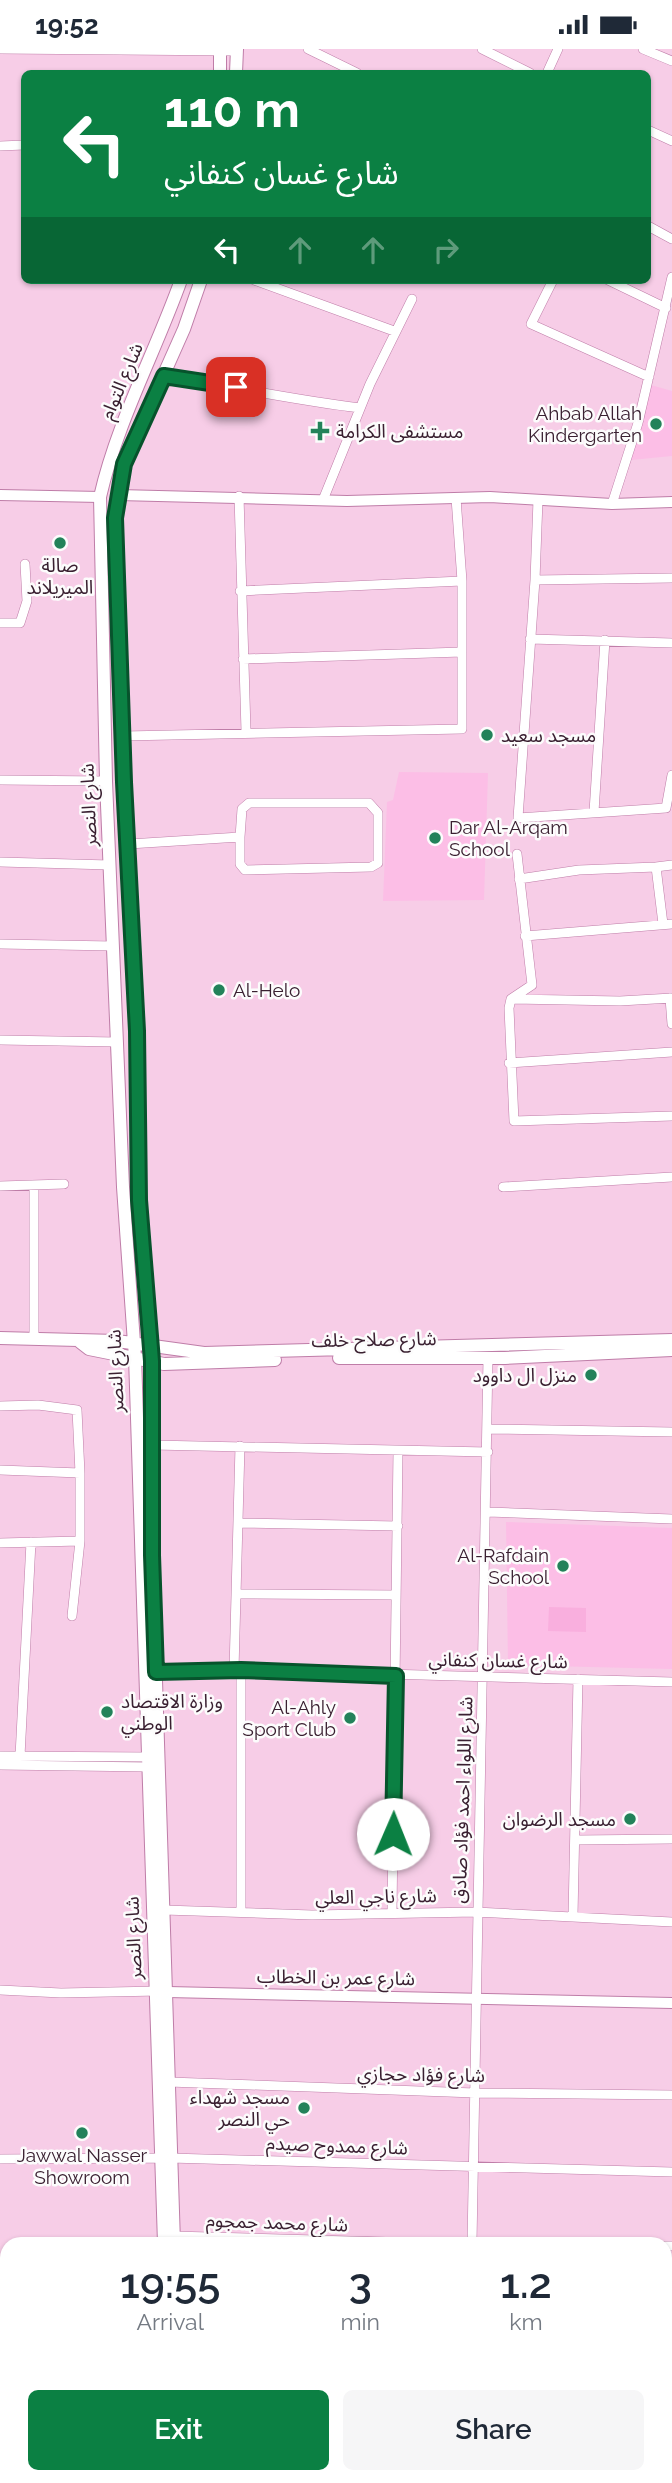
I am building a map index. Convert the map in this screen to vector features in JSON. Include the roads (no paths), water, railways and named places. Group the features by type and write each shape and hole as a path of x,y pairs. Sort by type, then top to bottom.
{"main road":[{"path":"219,70 220,50"},
{"path":"236,70 237,50"},
{"name":"شارع التوام","path":"100,497 107,467 125,416 179,284"},
{"name":"شارع التوام","path":"129,844 115,518 124,464 164,376 199,284"},
{"name":"شارع النصر","path":"100,497 106,781 117,1042 135,1350 154,1990 170,2237"},
{"name":"شارع النصر","path":"129,844 137,1031 139,1200 152,1361 156,1672 168,1992 166,2158"},
{"name":"شارع صلاح خلف","path":"0,1338 80,1342 135,1350 152,1361 202,1364 331,1358 488,1358 672,1350"},
{"name":"شارع صلاح خلف","path":"135,1350 151,1344 204,1353 672,1340"}],"street":[{"path":"0,49 237,50"},
{"path":"308,49 351,70"},
{"path":"482,49 524,70"},
{"path":"548,70 558,49"},
{"path":"643,49 672,61"},
{"path":"651,131 672,141"},
{"path":"0,146 21,145"},
{"path":"651,228 672,239"},
{"path":"612,504 649,377 672,277"},
{"path":"265,284 394,331"},
{"path":"551,284 531,324 649,377"},
{"path":"616,284 666,308"},
{"path":"323,500 394,331 412,299"},
{"path":"164,376 260,390 291,399 360,408"},
{"path":"0,495 239,496 323,500 456,498 612,504 672,502"},
{"path":"239,496 246,731"},
{"path":"124,736 246,731 461,729 462,581 456,498"},
{"path":"538,500 536,580 518,818 666,808 672,775"},
{"path":"0,623 20,623 27,601 25,564"},
{"path":"536,580 672,578"},
{"path":"240,591 462,581"},
{"path":"530,639 672,643"},
{"path":"594,812 605,640"},
{"path":"243,659 462,652"},
{"path":"0,780 106,781"},
{"path":"249,803 369,803 378,813 378,863 370,867 245,870 240,864 240,837 242,809 249,803"},
{"path":"129,844 240,837"},
{"path":"511,999 532,985 517,854"},
{"path":"0,862 110,865"},
{"path":"519,879 579,870 672,865"},
{"path":"525,936 667,924 656,867"},
{"path":"0,944 113,946"},
{"path":"511,999 620,1001 671,998 672,1024"},
{"path":"511,999 509,1063 514,1121 672,1116"},
{"path":"0,1040 117,1042"},
{"path":"509,1063 672,1052"},
{"path":"503,1187 672,1177"},
{"path":"0,1187 64,1184"},
{"path":"34,1186 34,1338"},
{"name":"شارع اللواء احمد فؤاد صادق","path":"472,2237 488,1358"},
{"path":"0,1406 38,1405 77,1410 79,1541 72,1616"},
{"path":"488,1429 672,1432"},
{"path":"153,1445 488,1452"},
{"path":"240,1446 237,1670 241,1912"},
{"path":"392,1913 398,1451"},
{"path":"0,1470 80,1473"},
{"path":"487,1512 672,1519"},
{"path":"239,1523 398,1526"},
{"path":"0,1543 79,1541"},
{"path":"20,1755 31,1542"},
{"path":"238,1594 396,1595"},
{"name":"شارع غسان كنفاني","path":"156,1672 237,1670 672,1682"},
{"path":"573,1916 577,1840 578,1679"},
{"path":"0,1756 149,1762"},
{"path":"0,1765 149,1762"},
{"path":"577,1840 672,1839"},
{"name":"شارع ناجي العلي","path":"164,1910 476,1912 672,1922"},
{"name":"شارع عمر بن الخطاب","path":"0,1990 61,1993 154,1990 672,2003"},
{"name":"شارع فؤاد حجازي","path":"169,2082 475,2093 672,2095"},
{"name":"شارع ممدوح صيدم","path":"0,2159 166,2158 672,2172"}],"place":[{"name":"Ahbab Allah Kindergarten","path":"656,424"},
{"name":"مستشفى الكرامة","path":"320,431"},
{"name":"صالة الميريلاند","path":"60,543"},
{"name":"مسجد سعيد","path":"487,735"},
{"name":"Dar Al-Arqam School","path":"435,838"},
{"name":"Al-Helo","path":"219,990"},
{"name":"منزل ال داوود","path":"591,1375"},
{"name":"Al-Rafdain School","path":"563,1566"},
{"name":"وزارة الاقتصاد الوطني","path":"107,1712"},
{"name":"Al-Ahly Sport Club","path":"350,1718"},
{"name":"مسجد الرضوان","path":"630,1819"},
{"name":"مسجد شهداء حي النصر","path":"304,2108"},
{"name":"Jawwal Nasser Showroom","path":"82,2133"}]}
